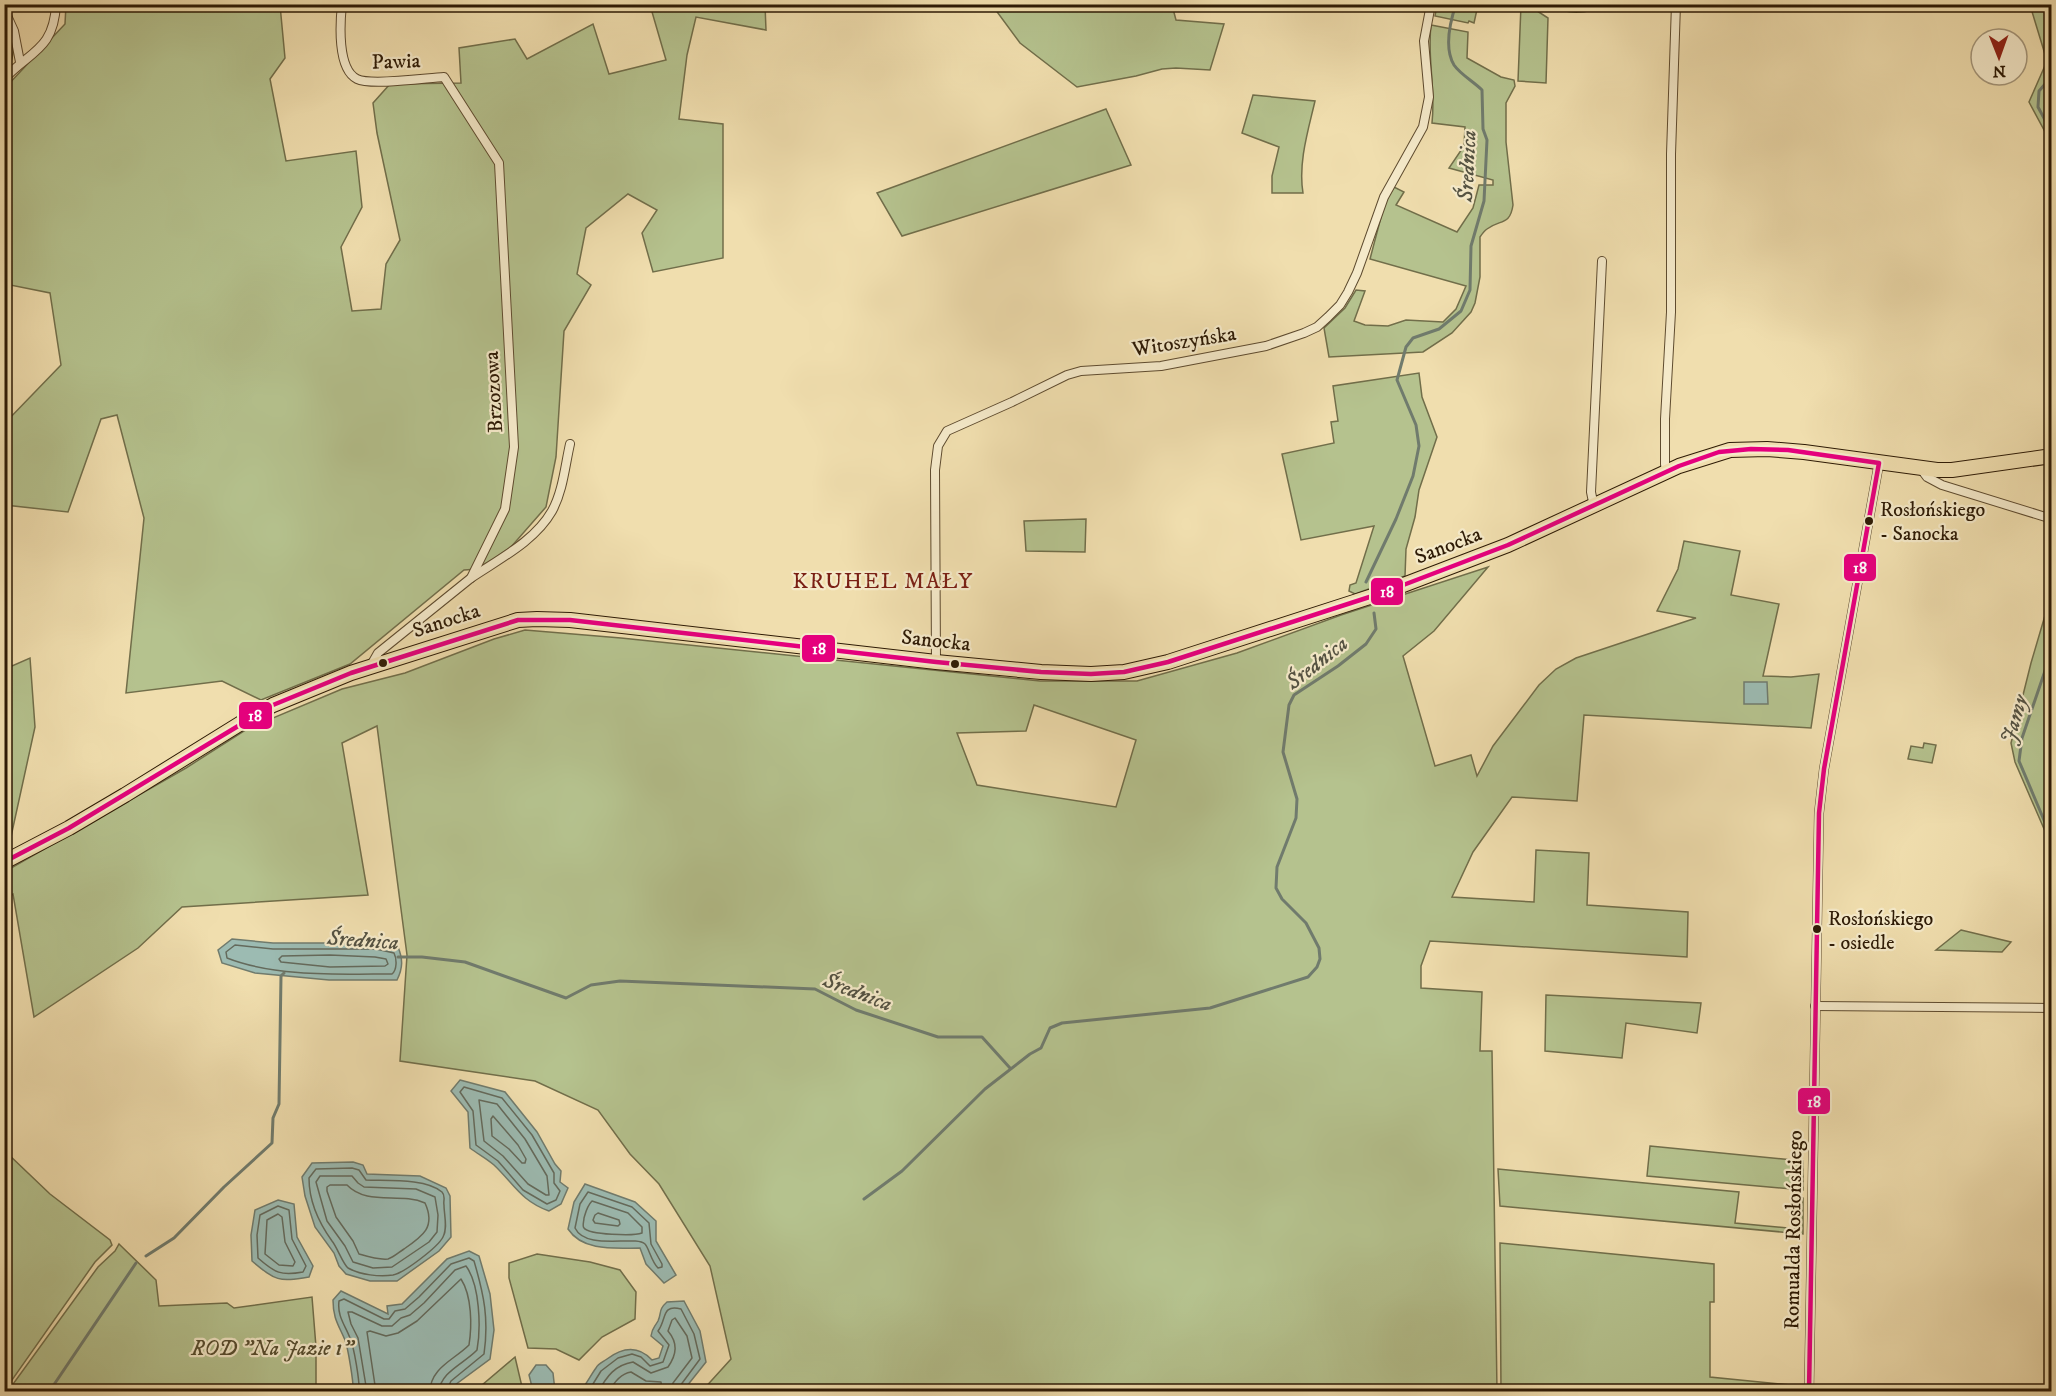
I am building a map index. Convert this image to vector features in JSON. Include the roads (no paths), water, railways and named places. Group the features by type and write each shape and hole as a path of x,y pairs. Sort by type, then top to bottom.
{"main road":[{"name":"Sanocka","path":"4,862 125,795 273,705 370,667 500,624 537,619 570,620 936,662 1076,674 1108,674 1168,662 1385,592 1508,545 1666,472 1730,450 1804,452 1879,463 1952,470 2052,456"}],"street":[{"path":"4,79 20,62 32,56 46,41 53,27 56,4"},
{"name":"Pawia","path":"342,4 340,31 342,54 346,67 357,79 374,81 444,77"},
{"name":"Witoszyńska","path":"936,662 935,457 947,431 1067,375 1161,366 1266,346 1317,327 1340,305 1348,292 1384,197 1423,127 1429,97 1424,41 1431,4"},
{"path":"1666,472 1665,419 1671,312 1671,154 1676,4"},
{"path":"4,9 14,31 20,62"},
{"name":"Brzozowa","path":"370,667 378,653 471,578 505,509 514,447 499,163 444,77"},
{"path":"1594,507 1591,492 1602,261"},
{"path":"471,578 531,537 551,512 560,489 570,444"},
{"name":"Romualda Rosłońskiego","path":"1809,1392 1819,813 1826,758 1879,463"},
{"path":"1921,468 1927,477 1942,485 2052,519"},
{"path":"1815,1006 2052,1008"}],"water":[{"path":"1744,682 1767,682 1768,704 1744,704"},
{"path":"232,939 273,943 377,943 398,947 401,967 397,980 329,980 255,973 222,963 218,950"},
{"path":"460,1080 505,1092 537,1132 561,1171 560,1182 568,1188 561,1204 549,1211 539,1207 518,1191 494,1165 470,1148 468,1112 451,1091"},
{"path":"353,1162 363,1165 367,1174 420,1176 446,1188 450,1196 451,1237 439,1251 397,1281 370,1281 346,1274 315,1227 305,1196 302,1177 312,1163"},
{"path":"585,1184 635,1202 656,1221 656,1241 676,1275 664,1283 646,1264 640,1248 601,1247 582,1242 574,1236 568,1229 574,1202"},
{"path":"278,1200 294,1204 297,1237 313,1266 309,1277 278,1278 267,1273 252,1261 251,1235 255,1210"},
{"path":"469,1251 479,1256 490,1294 494,1330 490,1359 455,1385 451,1391 353,1391 348,1350 335,1316 333,1300 341,1291 388,1314 387,1306 402,1304 447,1259"},
{"path":"684,1301 700,1331 706,1362 683,1391 580,1391 598,1365 619,1352 630,1349 647,1355 652,1360 659,1358 663,1346 651,1336 661,1309 667,1302"},
{"path":"536,1365 546,1365 553,1373 555,1391 533,1391 529,1375"}],"waterway":[{"name":"Średnica","path":"1366,582 1396,519 1413,476 1419,446 1416,425 1397,380 1406,347 1413,338 1439,329 1461,311 1470,290 1471,246 1484,201 1487,140 1483,129 1482,90 1463,75 1451,58 1449,35 1456,4"},
{"name":"Jamy","path":"2052,76 2039,91 2038,107 2052,133"},
{"name":"Średnica","path":"864,1199 902,1171 985,1089 1041,1048 1050,1028 1062,1023 1210,1008 1308,977 1317,967 1320,959 1319,948 1306,923 1282,899 1276,888 1277,867 1296,818 1297,799 1283,752 1289,705 1294,695 1366,644 1376,629 1374,613"},
{"name":"Jamy","path":"2052,639 2047,650 2047,665 2022,738 2019,761 2052,839"},
{"name":"Średnica","path":"398,957 465,962 566,998 591,985 620,981 815,989 856,1010 938,1037 982,1037 1010,1068"},
{"name":"Średnica","path":"146,1256 174,1238 224,1187 272,1143 273,1118 279,1104 281,976 284,973"},
{"name":"Średnica","path":"49,1392 136,1263"}],"place":[{"name":"Rosłońskiego - Sanocka","path":"1869,521"},
{"name":"Rosłońskiego - osiedle","path":"1817,929"}],"district":[{"name":"KRUHEL MAŁY","path":"883,580"}],"park label":[{"name":"ROD \"Na Jazie 1\"","path":"272,1348"}]}
